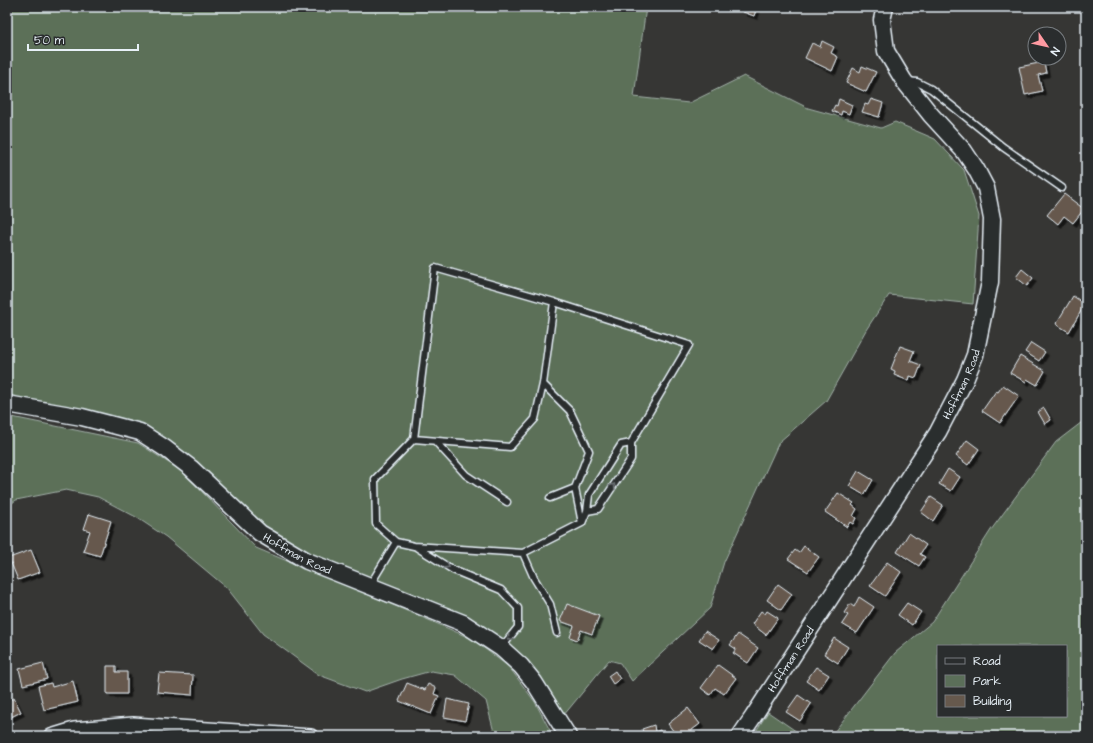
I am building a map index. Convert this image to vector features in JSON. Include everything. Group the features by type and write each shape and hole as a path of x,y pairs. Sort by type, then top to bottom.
{"street":[{"name":"Hoffman Road","path":"740,736 938,432 965,380 975,355 990,282 992,219 986,188 964,151 931,115 904,80 886,51 882,20 885,7"},
{"name":"Hoffman Road","path":"7,404 82,417 140,432 191,468 260,533 306,561 463,623 501,648 534,682 568,736"},
{"path":"51,736 74,728 133,724 311,736"}],"lane":[{"path":"904,80 917,82 931,89 1003,147 1062,188"},
{"path":"587,511 598,509 631,459 631,443 688,345 554,302 435,268 414,439 375,479 376,524 396,542 414,546 523,553 582,523 587,511 589,495 620,445 631,443"},
{"path":"414,439 510,447 535,418 543,384 554,302"},
{"path":"543,384 570,411 589,451 575,488 582,523"},
{"path":"435,441 466,475 507,502"},
{"path":"550,498 575,488"},
{"path":"369,585 396,542"},
{"path":"414,546 453,570 501,590 518,608 518,627 501,648"},
{"path":"523,553 534,578 550,604 557,633"}],"green space":[{"path":"7,7 646,7 634,97 689,103 744,76 808,108 881,128 895,122 935,139 964,170 979,216 973,304 889,295 866,330 826,401 779,442 724,562 710,608 632,681 620,663 609,660 559,721 501,648 307,561 140,432 7,404"},
{"path":"7,416 138,443 183,472 256,548 472,639 509,667 535,702 553,736 495,736 486,701 455,675 431,671 365,692 319,675 263,634 227,588 166,537 136,517 98,497 66,490 16,500 7,507"},
{"path":"1086,419 1086,736 831,736 895,653 932,622 991,530 1056,442"},
{"path":"768,712 803,736 753,736"},
{"path":"126,732 172,732 230,736 93,736"}],"building":[{"path":"745,7 757,7 754,16 743,12"},
{"path":"822,41 834,47 831,53 838,57 832,71 805,58 812,43 820,47"},
{"path":"1027,65 1045,66 1046,73 1038,75 1042,91 1025,95 1019,67"},
{"path":"862,66 876,72 866,92 846,83 853,68 860,72"},
{"path":"839,99 852,105 849,114 842,111 841,115 832,111 835,105 837,106"},
{"path":"871,99 883,103 879,117 862,112 865,104 868,105"},
{"path":"1064,194 1084,209 1073,223 1064,216 1058,224 1047,215"},
{"path":"1022,269 1033,278 1027,286 1016,277"},
{"path":"1073,296 1085,304 1069,332 1056,324"},
{"path":"1031,343 1045,352 1039,361 1025,352"},
{"path":"900,346 914,351 910,361 921,365 916,378 910,376 909,381 894,375 895,371 891,369"},
{"path":"1020,356 1045,371 1037,385 1027,379 1026,382 1010,373"},
{"path":"1003,385 1019,396 1000,423 982,411 996,391 998,392"},
{"path":"1044,408 1051,420 1045,424 1038,412"},
{"path":"967,440 979,449 968,465 956,456"},
{"path":"948,469 960,477 951,491 939,484"},
{"path":"858,471 873,480 864,495 849,486"},
{"path":"838,493 854,503 852,505 857,509 853,516 856,518 853,524 850,522 847,527 825,512"},
{"path":"931,497 943,505 933,521 921,512"},
{"path":"89,514 111,521 100,556 83,551 90,531 84,529"},
{"path":"909,533 926,545 920,554 925,557 919,566 897,552"},
{"path":"804,546 819,557 808,572 788,559 795,550 799,553"},
{"path":"31,550 40,572 18,580 9,558"},
{"path":"887,562 901,572 885,596 870,586"},
{"path":"778,584 792,594 781,610 767,600"},
{"path":"859,597 874,607 857,633 842,624 848,615 844,613 850,604 854,607"},
{"path":"907,603 921,612 912,625 898,615"},
{"path":"567,604 599,616 592,634 581,630 577,640 570,637 574,626 560,621"},
{"path":"761,611 765,614 767,611 778,618 766,635 752,624"},
{"path":"705,631 719,640 713,649 699,640"},
{"path":"738,634 758,648 748,663 733,653 736,649 730,645"},
{"path":"834,638 848,647 838,663 824,654"},
{"path":"43,663 47,679 23,685 19,669"},
{"path":"718,665 736,678 724,694 715,688 710,695 701,688"},
{"path":"107,666 116,666 116,672 127,672 127,694 107,694"},
{"path":"816,667 829,675 819,690 806,681"},
{"path":"615,671 620,679 613,684 608,676"},
{"path":"159,673 193,675 192,695 157,692"},
{"path":"73,681 78,702 44,710 38,686 51,683 52,687"},
{"path":"407,683 425,690 428,684 436,688 434,694 439,696 431,714 399,701"},
{"path":"798,695 811,704 800,721 786,712"},
{"path":"14,698 21,712 7,719 7,701"},
{"path":"447,699 469,704 465,721 444,717"},
{"path":"688,708 700,724 684,736 677,736 668,724"},
{"path":"654,725 655,732 660,730 662,736 644,736 642,729"}]}
